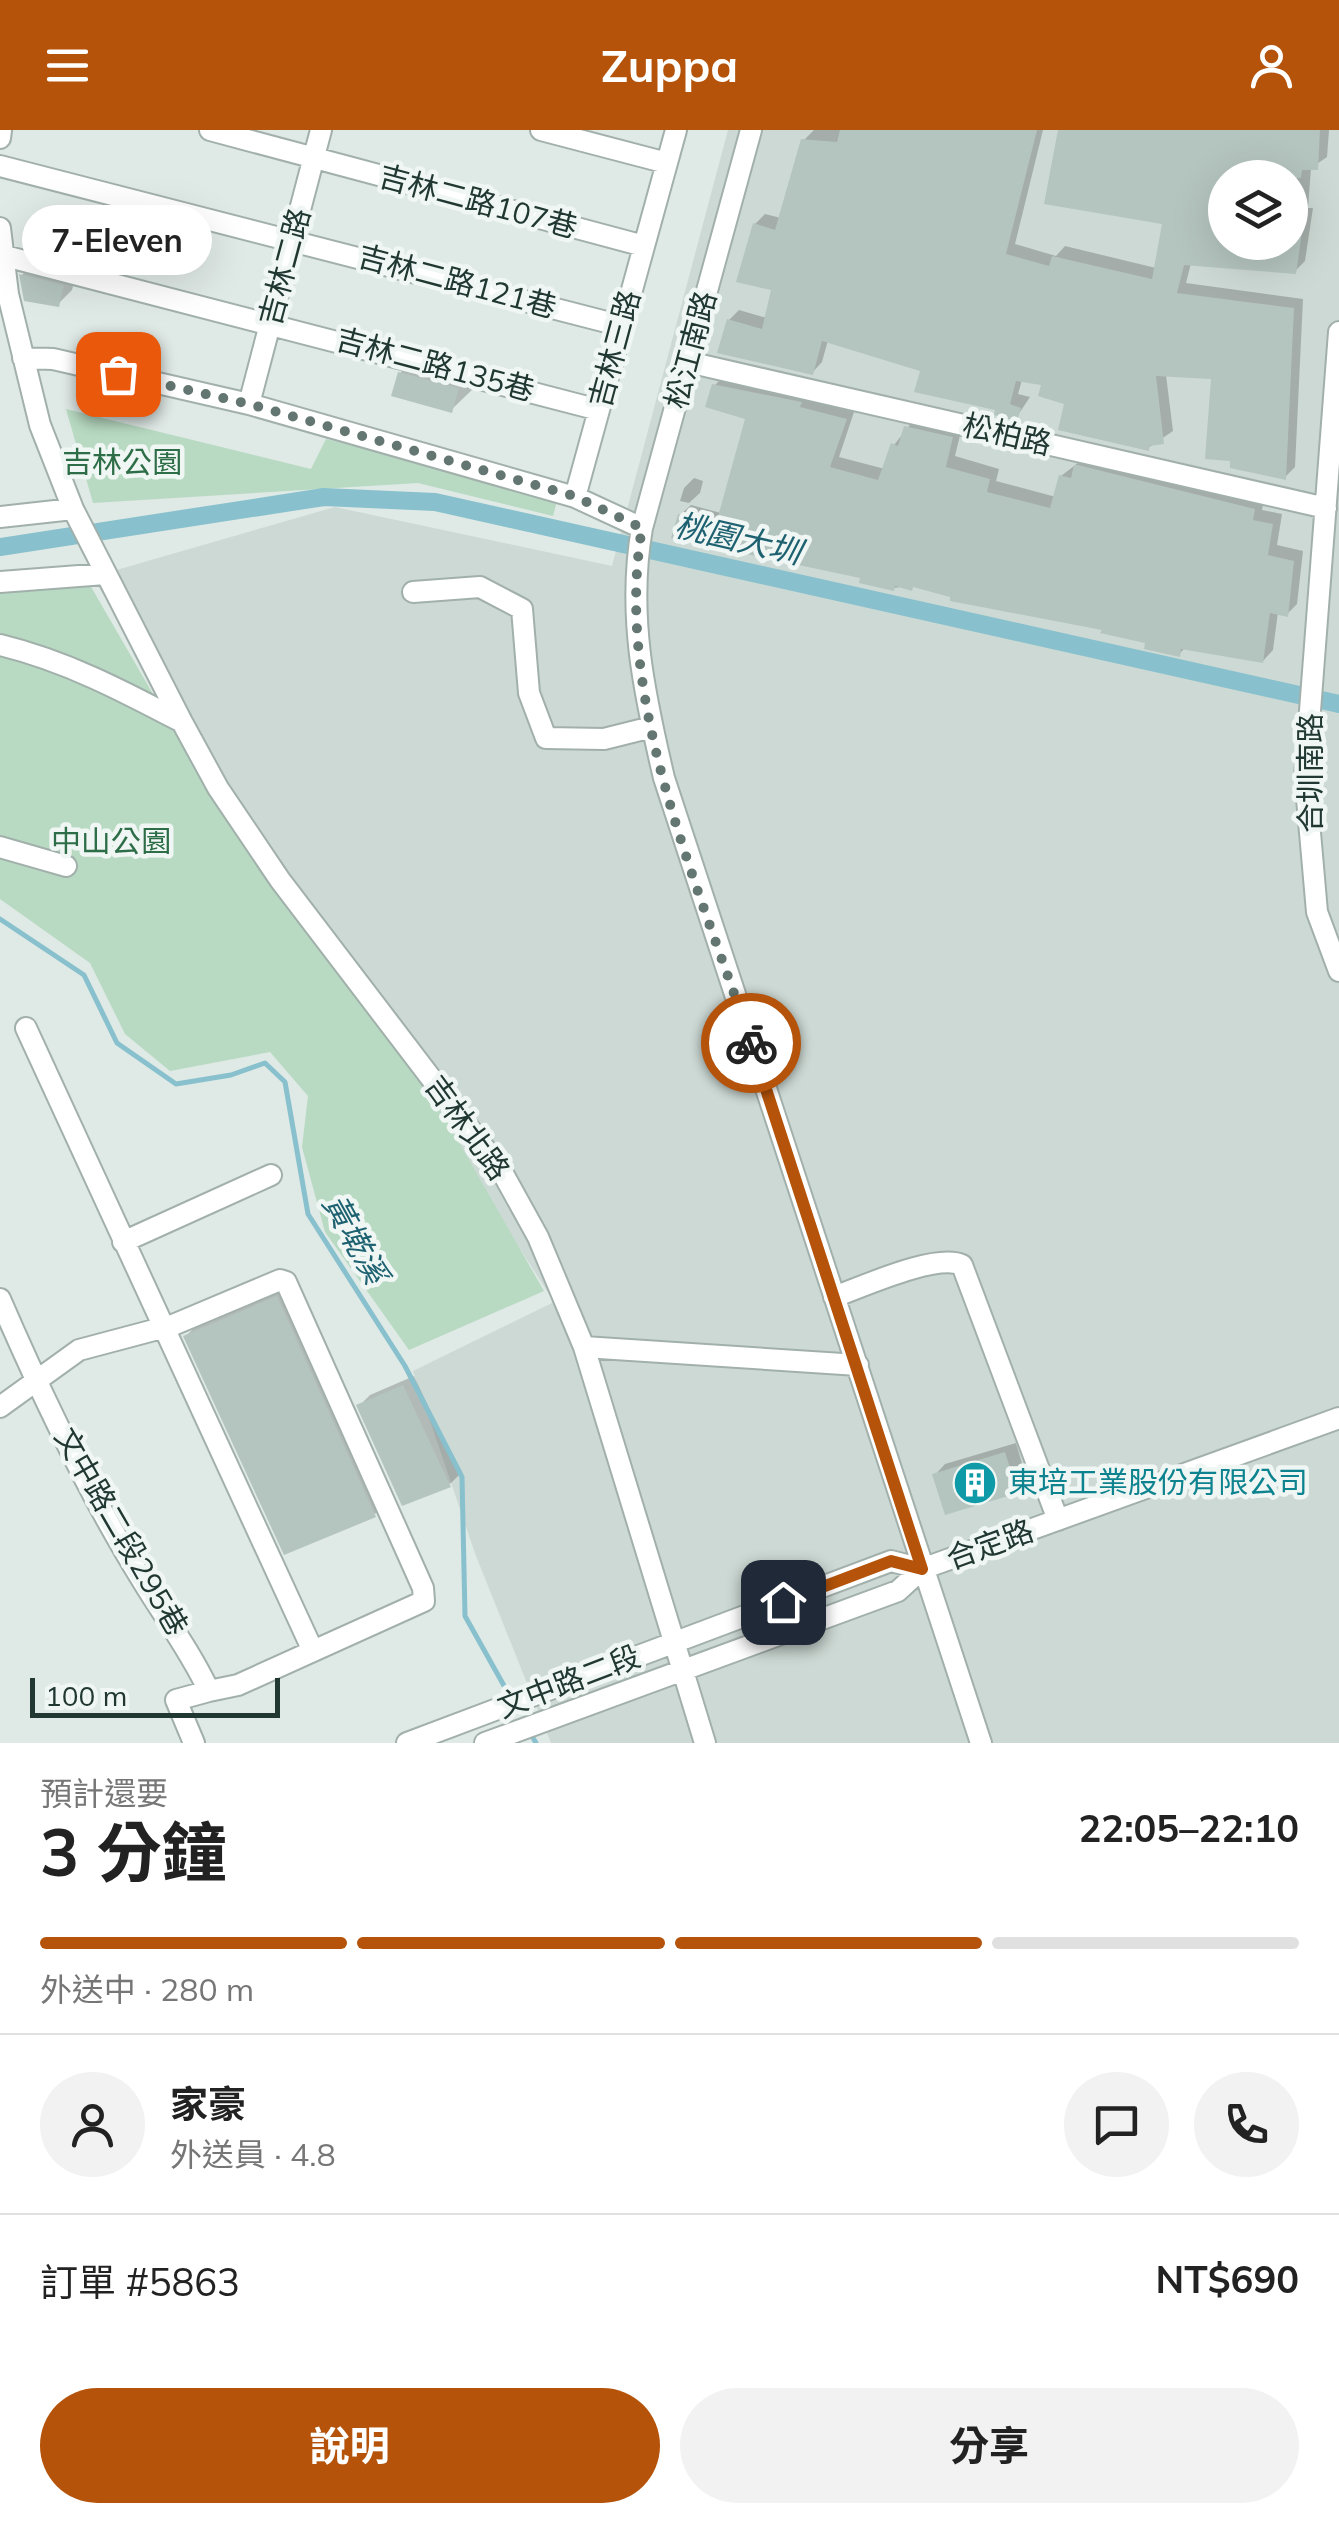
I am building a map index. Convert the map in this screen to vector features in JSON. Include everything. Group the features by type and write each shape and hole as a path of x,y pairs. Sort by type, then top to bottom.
{"street":[{"path":"0,130 0,138"},
{"name":"吉林二路107巷","path":"210,130 644,246"},
{"name":"吉林二路","path":"249,404 321,130"},
{"path":"541,130 666,163"},
{"name":"吉林三路","path":"574,496 676,130"},
{"name":"松江南路","path":"751,130 642,532 634,572 639,675 664,778 981,1743"},
{"name":"吉林二路121巷","path":"0,166 622,326"},
{"name":"吉林北路","path":"0,228 4,293 40,425 77,516 182,722 218,788 280,880 501,1170 538,1236 584,1348 704,1743"},
{"name":"吉林二路135巷","path":"1,255 598,410"},
{"name":"合圳南路","path":"1339,332 1305,776 1317,912 1339,972"},
{"path":"23,358 53,359 249,404 574,496 642,532"},
{"name":"松柏路","path":"688,362 1326,508"},
{"path":"0,517 77,516"},
{"path":"1320,573 1339,560"},
{"path":"0,582 105,574"},
{"path":"413,592 480,587 522,609 529,693 546,738 604,738 652,727"},
{"path":"0,645 46,656 90,674 182,722"},
{"path":"0,847 66,866"},
{"path":"26,1028 313,1651"},
{"path":"123,1242 271,1175"},
{"path":"834,1297 934,1263 953,1261 962,1265 1058,1520"},
{"path":"0,1407 79,1350 162,1328 280,1280 291,1288 423,1588 424,1602 238,1684 176,1700 194,1743"},
{"name":"文中路二段295巷","path":"0,1299 36,1381 142,1580 183,1637 209,1691"},
{"path":"584,1348 858,1365"},
{"name":"合定路","path":"685,1672 898,1591 922,1569 1339,1418"},
{"name":"合定路","path":"675,1642 891,1561 922,1569"},
{"name":"文中路二段","path":"408,1743 675,1642"},
{"name":"文中路二段","path":"485,1743 685,1672"}],"shaded area":[{"path":"728,130 1339,130 1339,1743 551,1743 476,1556 413,1371 554,1302 86,567 106,573 335,507 612,566"}],"green space":[{"name":"吉林公園","path":"66,409 311,469 326,439 558,497 553,516 418,483 93,503"},
{"name":"中山公園","path":"86,578 198,772 445,1118 544,1291 409,1350 325,1232 302,1147 308,1096 270,1052 170,1071 125,1034 90,963 0,899 0,587"}],"building":[{"path":"840,130 1037,130 1006,254 1049,266 1052,256 1152,279 1162,224 1044,204 1058,130 1320,130 1318,170 1308,170 1308,160 1208,160 1208,260 1298,260 1296,274 1184,265 1177,293 1294,308 1286,480 1230,468 1230,461 1205,459 1211,379 1156,376 1164,444 1149,446 1149,451 1058,430 1064,404 1038,396 1041,385 1016,381 1010,404 1021,408 1017,421 994,415 995,410 914,392 920,371 822,341 813,375 717,353 727,319 762,329 771,290 736,282 753,223 775,230 801,139 837,142"},
{"path":"19,274 64,285 59,307 24,301"},
{"path":"398,372 459,388 452,413 391,396"},
{"path":"712,384 802,402 800,407 847,419 830,467 878,480 891,443 898,446 904,426 953,437 946,467 990,479 987,492 1050,508 1059,475 1071,478 1074,465 1078,465 1255,509 1253,520 1273,524 1268,555 1294,561 1288,617 1270,613 1263,663 1181,649 1180,657 1144,649 1145,643 1100,633 1102,630 950,601 950,597 913,587 912,591 895,586 894,591 859,583 860,578 671,538 678,514 716,524 745,419 705,407"},
{"path":"277,1296 376,1517 284,1555 183,1336"},
{"path":"403,1385 451,1487 402,1506 356,1405"},
{"name":"東培工業股份有限公司","path":"1005,1452 1018,1493 945,1515 932,1474"}],"waterway":[{"name":"桃園大圳","path":"0,547 324,497 435,502 1339,704"},
{"name":"黃墘溪","path":"0,919 84,975 117,1043 176,1084 231,1075 265,1063 285,1082 308,1214 405,1366 462,1477 465,1616 512,1700"},
{"name":"黃墘溪","path":"529,1731 536,1743"}],"way so far":[{"path":"118,374 249,404 574,496 642,528 634,572 639,675 664,778 751,1043"}],"place":[{"name":"7-Eleven","path":"118,374"},
{"name":"東培工業股份有限公司","path":"975,1483"}],"route":[{"path":"751,1043 922,1569 891,1561 783,1602"}]}
